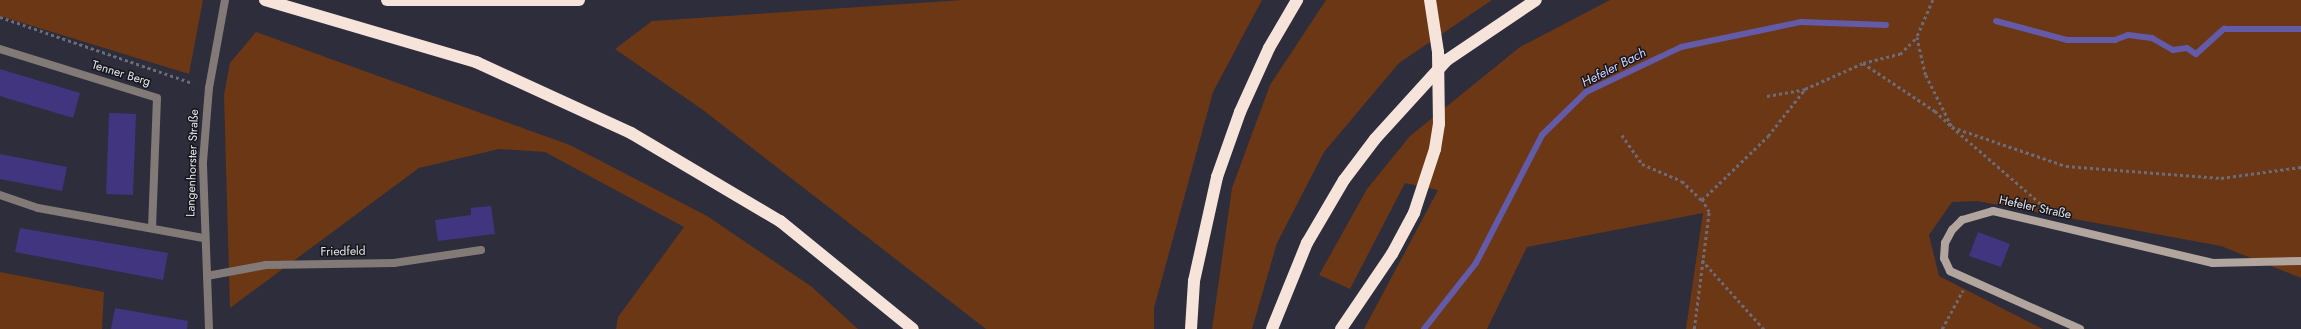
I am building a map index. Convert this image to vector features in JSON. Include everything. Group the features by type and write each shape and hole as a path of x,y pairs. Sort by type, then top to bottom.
{"highway":[{"path":"265,0 476,62 631,133 780,221 913,329"},
{"path":"387,0 579,0"},
{"path":"1191,329 1194,282 1218,177 1250,91 1297,0"},
{"path":"1340,329 1392,254 1414,213 1435,149 1439,124 1438,52 1430,0"},
{"path":"1272,329 1306,243 1344,180 1375,138 1446,60 1536,0"}],"main road":[{"name":"Hefeler Straße","path":"2080,329 1968,281 1950,271 1944,258 1945,243 1962,220 1993,211 2212,263 2301,261"}],"street":[{"name":"Langenhorster Straße","path":"209,329 207,276 203,238 203,162 214,57 225,0"},
{"name":"Tenner Berg","path":"0,49 157,98 152,227"},
{"path":"0,195 38,208 152,227 203,238"},
{"name":"Friedfeld","path":"207,276 266,265 394,263 481,250"}],"path":[{"path":"1767,96 1805,89 1863,63 1900,54 1917,37 1933,0"},
{"path":"0,17 193,83"},
{"path":"1917,37 1926,75 1952,127 2066,166 2221,178 2301,167"},
{"path":"1863,63 1935,111 2049,211"},
{"path":"1702,200 1768,136 1805,89"},
{"path":"1622,135 1642,164 1682,181 1702,200 1709,212 1694,329"},
{"path":"1702,259 1764,329"},
{"path":"1942,329 1968,281"}],"shaded area":[{"path":"0,0 203,0 189,74 0,16"},
{"path":"963,0 1262,0 1213,92 1154,308 1154,329 986,329 703,110 615,49 652,21"},
{"path":"1326,0 1492,0 1399,63 1324,152 1277,243 1252,329 1212,329 1232,188 1270,85"},
{"path":"1610,0 2301,0 2301,278 2221,246 1977,201 1952,202 1929,235 1939,276 2043,329 1686,329 1703,213 1527,247 1487,329 1364,329 1438,190 1405,183 1350,289 1319,275 1367,189 1410,136 1520,47"},
{"path":"256,32 570,145 707,216 812,287 858,329 616,329 618,317 684,227 545,152 499,149 419,168 230,308 224,95 230,63"},
{"path":"0,272 104,292 102,329 0,329"}],"building":[{"path":"0,69 80,93 73,118 0,96"},
{"path":"109,113 136,114 133,195 106,194"},
{"path":"0,154 67,167 62,191 0,179"},
{"path":"491,206 495,234 438,241 435,220 471,215 471,208"},
{"path":"20,228 168,253 163,280 15,252"},
{"path":"1978,232 2010,244 2001,267 1969,256"},
{"path":"115,308 188,321 187,329 111,329"}],"waterway":[{"name":"Hefeler Bach","path":"1996,21 2067,40 2115,40 2128,35 2152,38 2173,50 2187,48 2196,54 2224,29 2301,29"},
{"name":"Hefeler Bach","path":"1424,329 1476,263 1542,135 1586,92 1681,47 1801,22 1886,25"}]}
